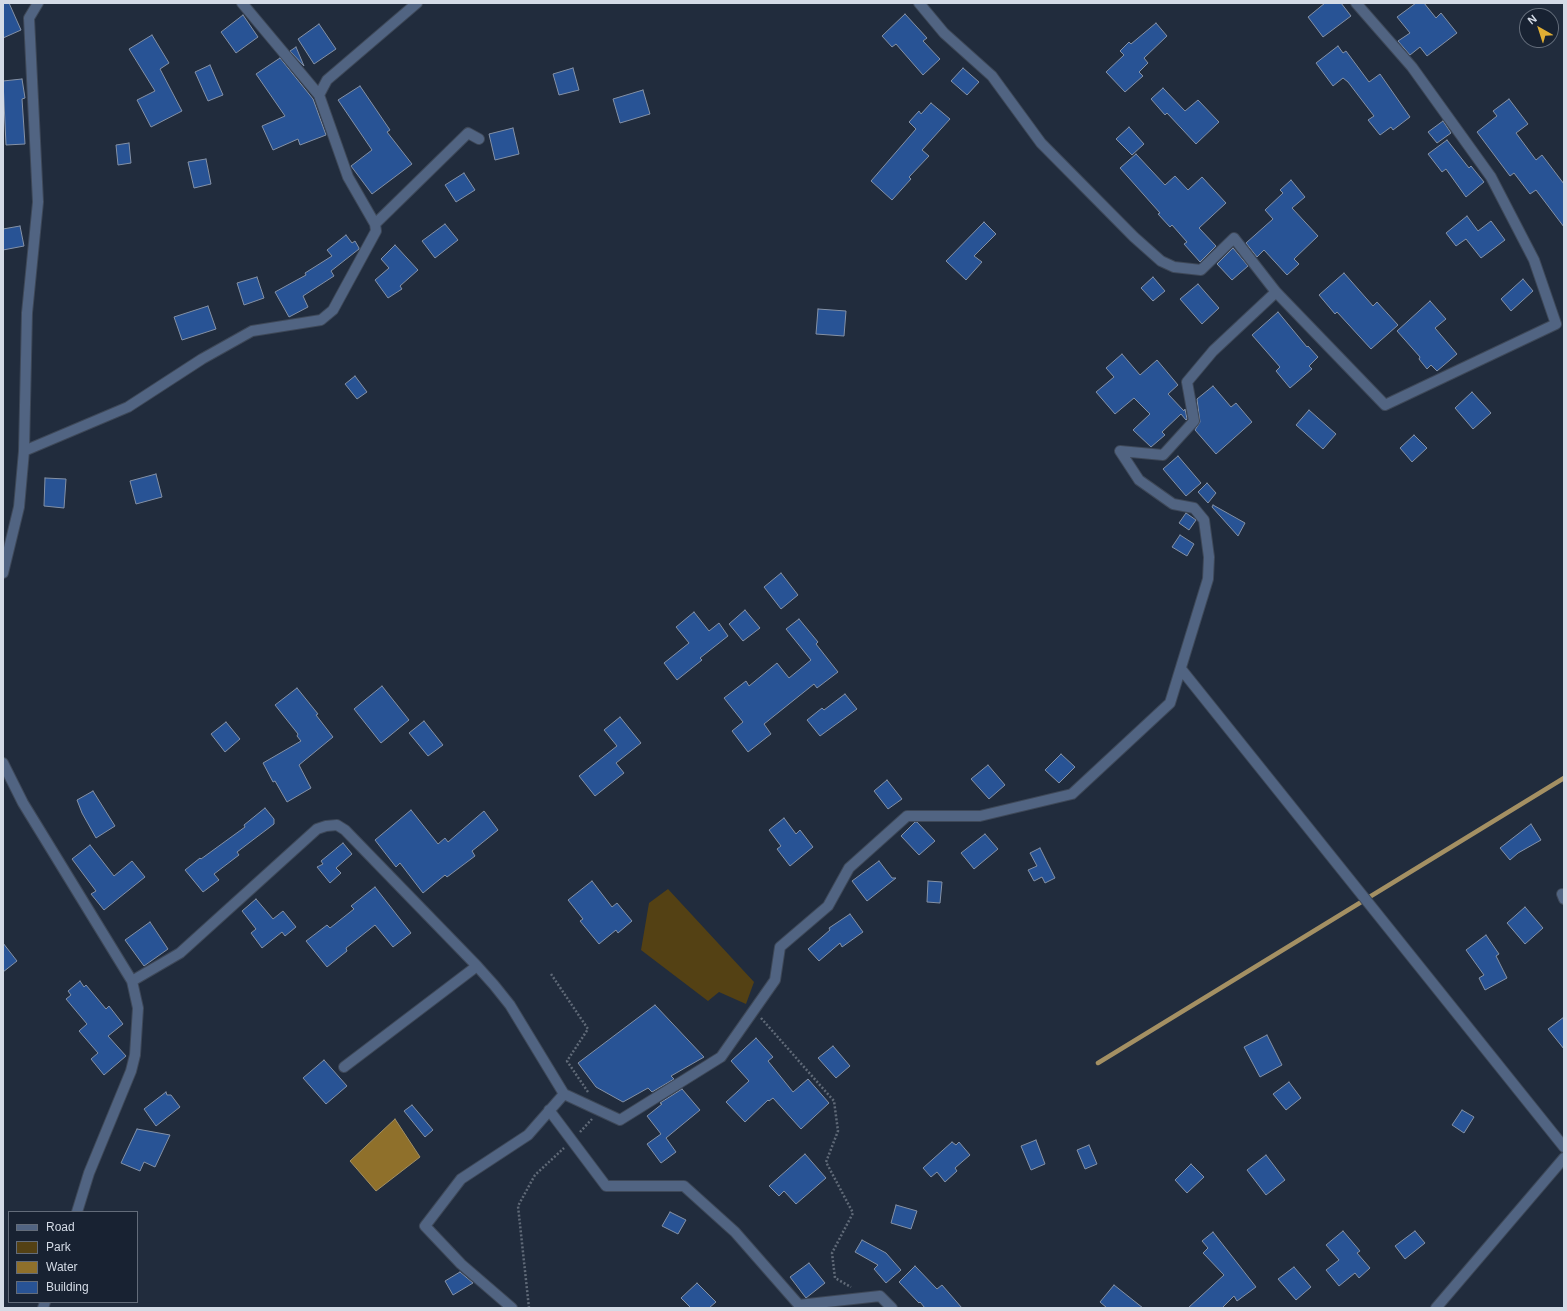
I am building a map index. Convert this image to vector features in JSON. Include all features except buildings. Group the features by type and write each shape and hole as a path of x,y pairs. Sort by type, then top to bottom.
{"street":[{"path":"3,573 19,507 24,451 27,313 38,202 29,18 38,3"},
{"path":"24,451 128,408 202,359 252,331 321,320 328,316 333,310 376,231 375,224 348,177 319,95 242,3"},
{"path":"319,95 327,80 417,3"},
{"path":"919,3 944,33 992,76 1041,143 1134,237 1161,261 1174,267 1201,270 1234,238 1256,264 1276,292 1385,405 1556,324 1534,260 1491,177 1412,67 1356,3"},
{"path":"375,224 468,133 479,138"},
{"path":"132,981 180,953 317,829 337,825 352,836 477,966 510,1005 564,1094 620,1120 721,1057 775,980 780,947 828,906 849,868 907,816 980,816 1072,794 1170,703 1208,579 1209,557 1204,520 1194,508 1173,504 1139,480 1120,451 1163,455 1194,421 1187,382 1213,351 1276,292"},
{"path":"1181,669 1564,1148"},
{"path":"3,763 23,803 132,981 138,1008 135,1055 131,1071 90,1173 77,1211"},
{"path":"344,1067 477,966"},
{"path":"512,1308 461,1264 425,1226 461,1179 528,1135 564,1094"},
{"path":"549,1110 606,1186 684,1186 735,1232 799,1305 880,1296 892,1308"},
{"path":"1436,1308 1564,1158"}],"path":[{"path":"754,1010 834,1100 838,1131 826,1162 852,1213 832,1253 836,1278 867,1297"}],"green space":[{"path":"668,889 754,982 746,1004 719,992 708,1001 641,950 649,903"}],"water":[{"path":"395,1119 420,1157 376,1191 350,1161"}],"waterway":[{"path":"1098,1063 1564,778"}]}
